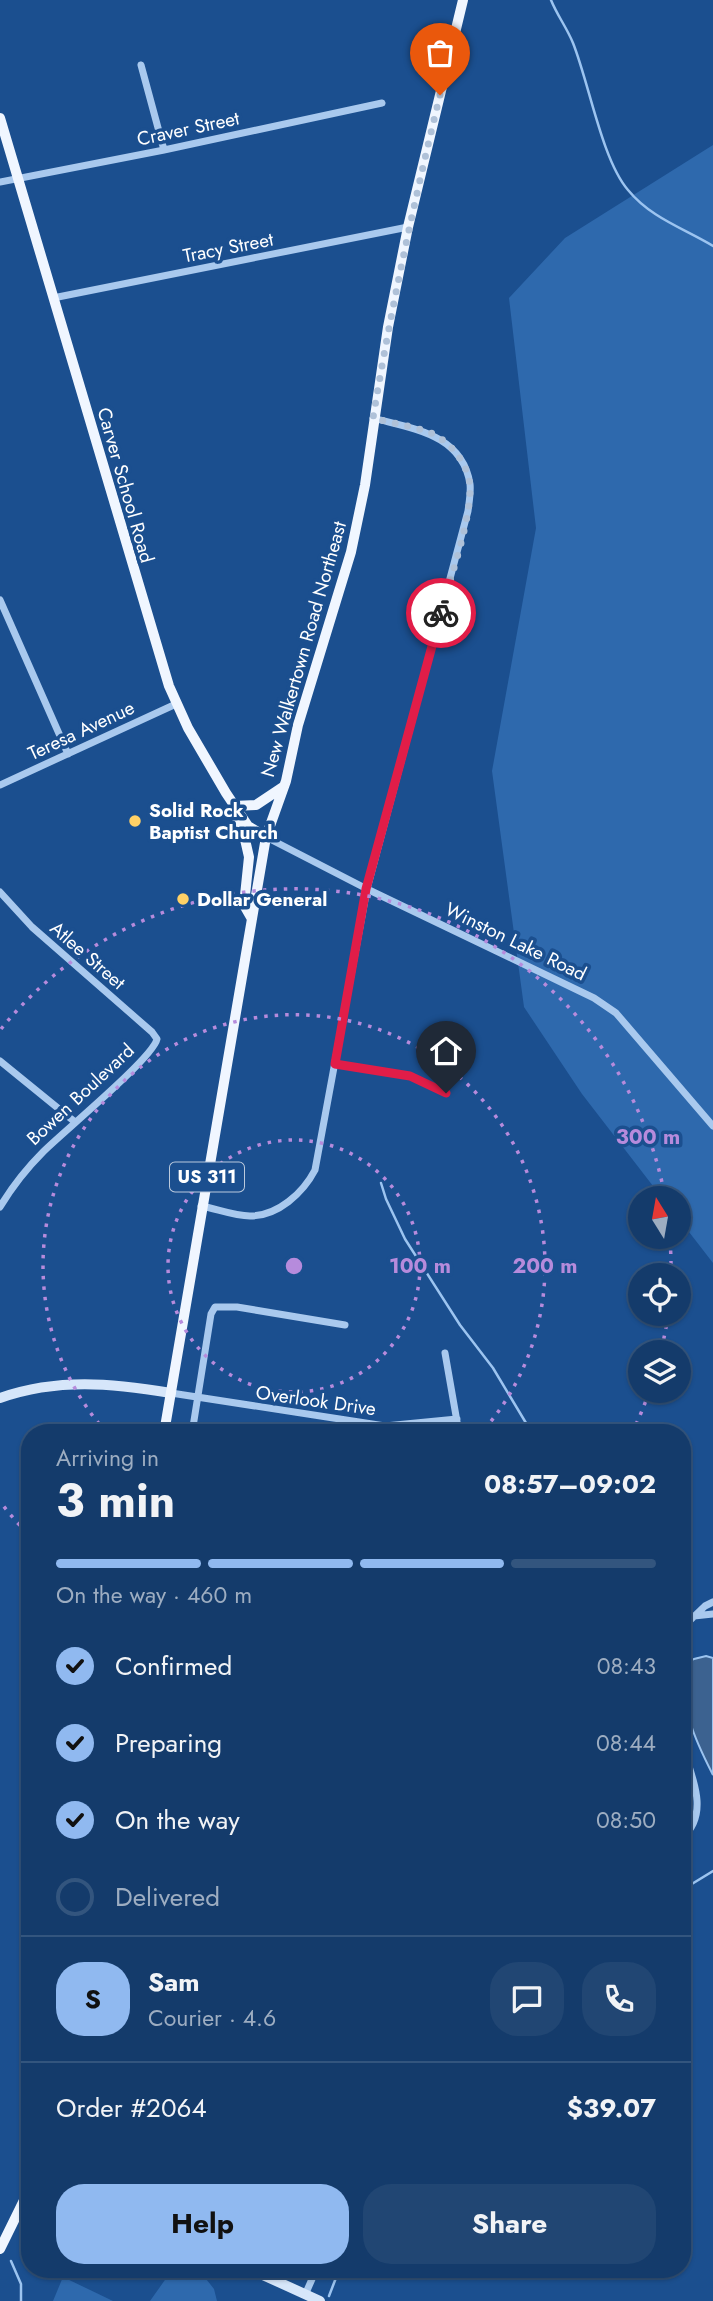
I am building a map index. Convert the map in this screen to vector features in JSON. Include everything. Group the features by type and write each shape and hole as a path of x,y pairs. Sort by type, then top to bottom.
{"main road":[{"name":"New Walkertown Road Northeast","path":"166,1424 266,837 351,552 365,485 388,327 408,227 463,0"},
{"name":"Carver School Road","path":"0,118 153,639 176,705 234,806 248,826 266,837"},
{"path":"252,919 244,905 249,857 234,806 256,805 283,787"},
{"path":"0,2249 21,2206"}],"street":[{"path":"141,65 164,150"},
{"name":"Craver Street","path":"0,182 382,103"},
{"name":"Tracy Street","path":"53,298 408,227"},
{"path":"201,1206 251,1216 268,1212 290,1201 306,1186 315,1170 366,889 468,511 470,485 463,462 449,445 431,433 373,418"},
{"path":"0,600 68,754"},
{"name":"Teresa Avenue","path":"0,785 176,705"},
{"name":"Winston Lake Road","path":"266,837 366,889 594,998 617,1013 713,1126"},
{"name":"Atlee Street","path":"0,892 32,927 152,1031 157,1039"},
{"name":"Bowen Boulevard","path":"0,1207 27,1169 140,1062 157,1039"},
{"path":"0,1061 75,1122"},
{"path":"335,1064 410,1076 446,1093"},
{"path":"194,1424 211,1314 215,1307 237,1307 345,1325"},
{"path":"445,1353 458,1424"},
{"path":"0,1398 45,1386 83,1383 171,1393"},
{"name":"Overlook Drive","path":"171,1393 371,1424"},
{"name":"Overlook Drive","path":"406,1424 457,1419"},
{"path":"693,1616 713,1602"},
{"path":"693,1616 713,1614"},
{"path":"691,1775 697,1811 691,1829"},
{"path":"269,2278 320,2301"},
{"path":"305,2295 312,2278"}],"shaded area":[{"path":"713,145 713,1263 691,1235 691,1186 653,1186 582,1094 524,1007 492,771 536,528 509,298 565,238"},
{"path":"706,1656 713,1658 713,1775 691,1725 691,1661"},
{"path":"63,2278 65,2278 113,2301 53,2301"},
{"path":"166,2278 205,2278 214,2289 217,2301 150,2301"}],"waterway":[{"path":"551,0 573,43 603,141 619,177 647,208 713,246"},
{"path":"381,1183 405,1239 460,1325 493,1368 527,1424"},
{"path":"691,1884 713,1871"},
{"path":"11,2261 21,2284 21,2301"},
{"path":"329,2296 336,2278"}],"way so far":[{"path":"440,95 406,239 373,418 431,433 449,445 463,462 470,485 468,511 441,613"}],"place":[{"name":"Solid Rock Baptist Church","path":"135,821"},
{"name":"Dollar General","path":"183,899"}],"route":[{"path":"441,613 366,889 335,1064 410,1076 446,1093"}]}
